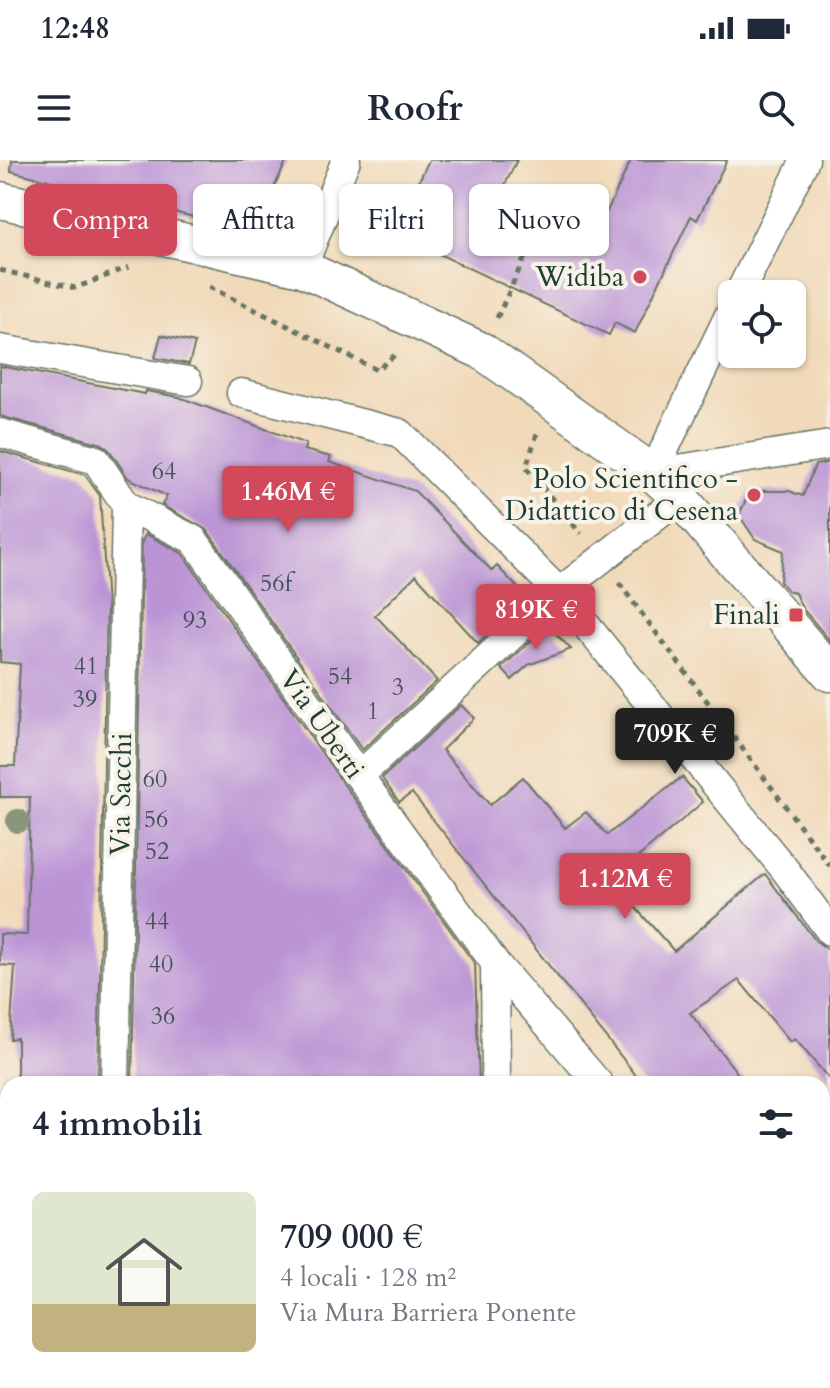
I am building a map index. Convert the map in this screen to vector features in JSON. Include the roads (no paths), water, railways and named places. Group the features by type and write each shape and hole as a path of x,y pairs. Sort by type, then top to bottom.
{"street":[{"path":"302,268 346,160"},
{"path":"746,280 805,160"},
{"path":"0,200 302,268 482,351 653,473 680,498 830,673"},
{"path":"653,473 718,338"},
{"path":"0,349 188,381"},
{"path":"241,393 400,433 559,592 786,871 830,931"},
{"name":"Via Uberti","path":"0,433 96,460 126,505 194,540 495,963 592,1076"},
{"path":"653,473 830,445"},
{"path":"359,776 559,592 680,498"},
{"name":"Via Sacchi","path":"115,1076 126,505"},
{"path":"495,963 496,1076"}],"place":[{"name":"Widiba","path":"640,277"},
{"name":"Polo Scientifico - Didattico di Cesena","path":"754,495"},
{"name":"Finali","path":"796,615"}]}
